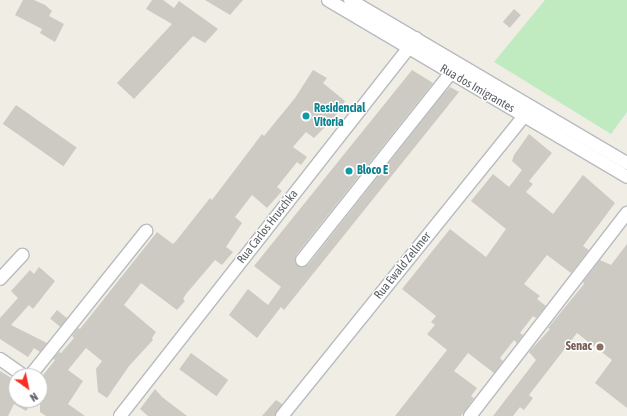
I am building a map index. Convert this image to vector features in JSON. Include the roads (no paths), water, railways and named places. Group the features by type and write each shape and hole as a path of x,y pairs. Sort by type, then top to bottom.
{"street":[{"name":"Rua dos Imigrantes","path":"350,0 627,163"},
{"name":"Rua dos Imigrantes","path":"336,2 451,73 626,173"},
{"name":"Rua Carlos Hruschka","path":"120,416 416,38"},
{"path":"302,260 451,73"},
{"name":"Rua Ewald Zellmer","path":"282,416 524,116"},
{"path":"470,416 627,213"},
{"path":"36,368 146,231"},
{"path":"0,279 22,255"},
{"path":"0,359 13,368"}],"place":[{"name":"Residencial Vitoria","path":"306,116"},
{"name":"Bloco E","path":"349,171"},
{"name":"Senac","path":"600,347"}]}
